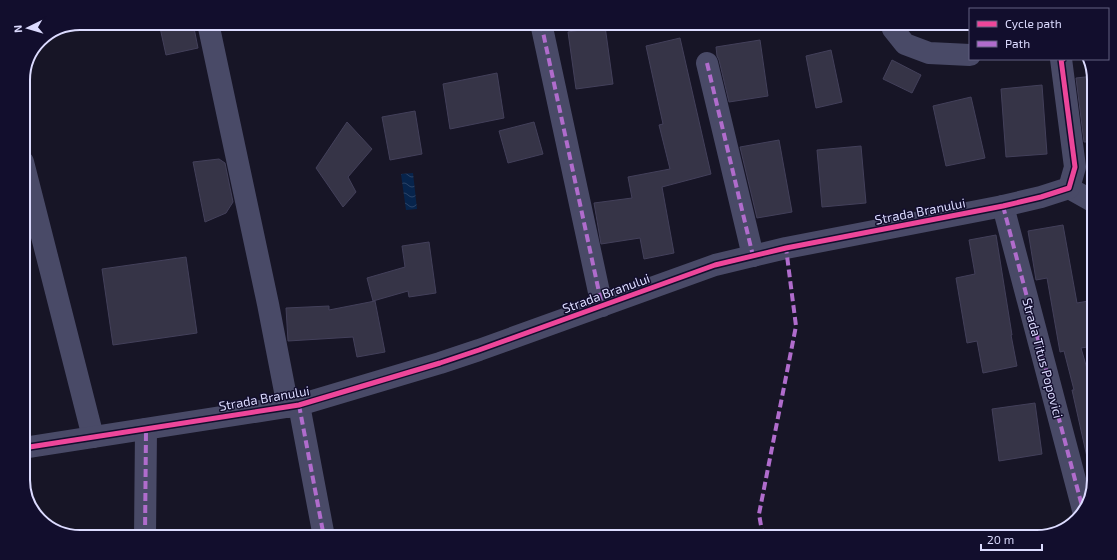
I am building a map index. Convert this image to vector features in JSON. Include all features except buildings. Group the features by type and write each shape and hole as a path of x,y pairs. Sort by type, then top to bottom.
{"street":[{"path":"209,30 268,304 322,530"},
{"path":"543,30 602,306"},
{"path":"894,30 906,44 929,53 969,55"},
{"path":"1062,60 1075,167 1068,188 1087,198"},
{"path":"707,63 753,256"},
{"name":"Strada Branului","path":"30,447 293,406 466,355 715,265 786,248 1003,206 1041,197 1068,188"},
{"path":"30,190 93,437"},
{"name":"Strada Titus Popovici","path":"1003,206 1081,503"},
{"path":"144,530 146,429"}],"water":[{"path":"413,173 417,209 406,210 401,174"}],"marked path":[{"path":"543,30 602,306"},
{"path":"707,63 753,256"},
{"path":"1003,206 1081,503"},
{"path":"762,530 759,514 796,326 786,248"},
{"path":"299,405 323,530"},
{"path":"145,530 146,429"}],"cycle path":[{"path":"30,447 299,405 479,350 715,265 786,248 1003,206 1041,197 1069,188 1075,167 1061,60"}]}
